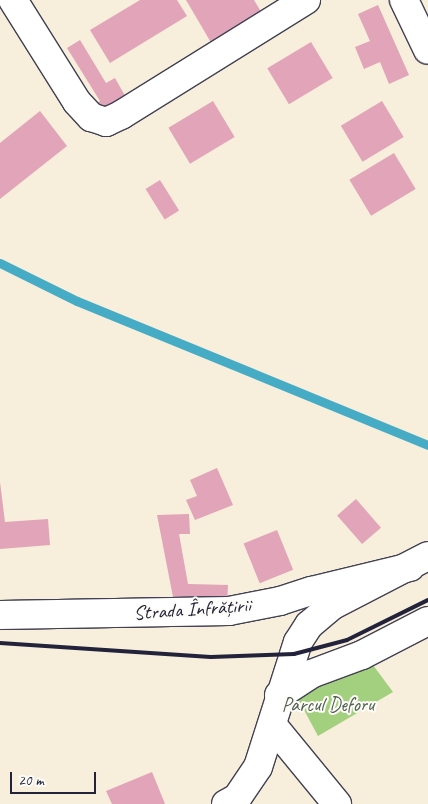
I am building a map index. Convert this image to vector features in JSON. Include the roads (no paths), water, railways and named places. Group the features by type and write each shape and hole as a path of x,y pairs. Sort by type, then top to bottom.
{"street":[{"path":"13,0 77,102 91,117 106,122 121,115 306,0"},
{"path":"404,0 428,50"},
{"path":"226,804 236,798 258,767 273,726 279,695 298,642 310,625 333,605 419,561"},
{"name":"Strada Înfrățirii","path":"0,615 230,611 280,601 419,561"},
{"path":"279,695 312,674 362,655 428,621"},
{"path":"273,726 337,804"}],"waterway":[{"path":"0,263 77,301 428,445"}],"railway":[{"path":"0,643 211,657 294,654 347,640 428,600"}],"park label":[{"name":"Parcul Deforu","path":"328,704"}]}
